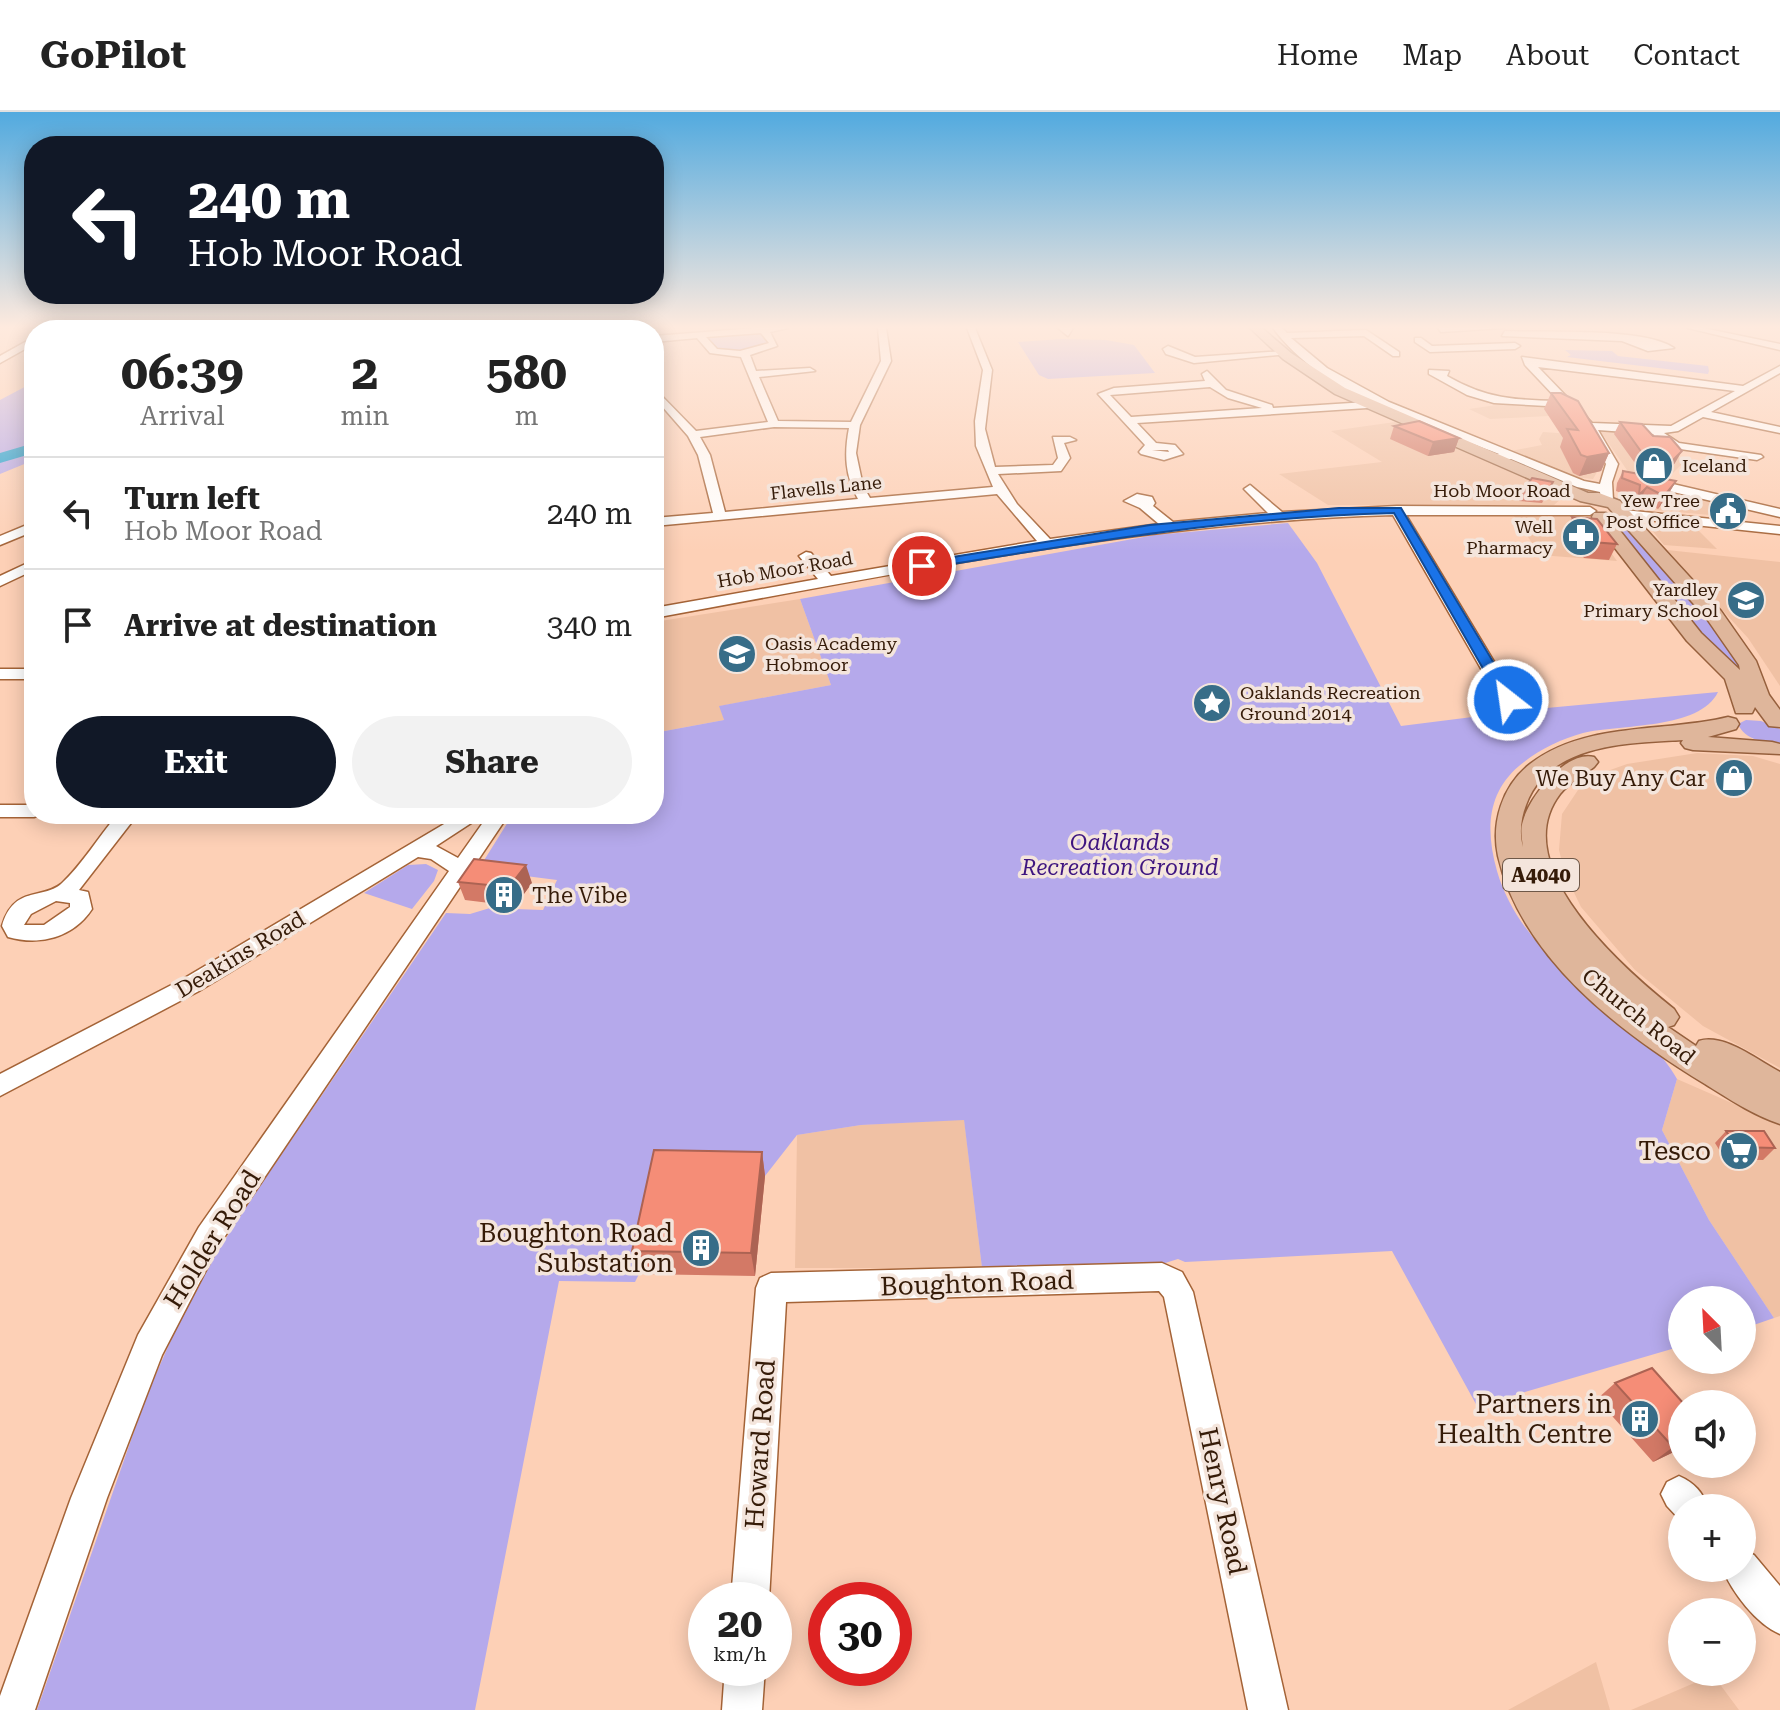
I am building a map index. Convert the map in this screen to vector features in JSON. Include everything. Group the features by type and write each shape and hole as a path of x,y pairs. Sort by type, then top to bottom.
{"main road":[{"name":"A4040","path":"1365,403 1598,503 1694,637 1740,687 1738,713 1742,736 1778,750"},
{"path":"1598,503 1617,518 1624,514"},
{"name":"A4040","path":"1624,514 1722,626 1749,665 1758,696 1778,722"},
{"name":"A4040","path":"1629,735 1693,725 1714,716 1727,701 1730,685 1725,668"},
{"name":"A4040","path":"1738,713 1778,722"},
{"name":"Church Road","path":"1738,713 1701,732 1629,735 1596,742 1555,758 1524,784 1515,798 1507,826 1509,857 1518,882 1553,939 1613,1001 1698,1064 1780,1110"},
{"name":"Church Road","path":"1778,750 1684,743 1626,749 1591,760 1555,782 1541,802 1535,818 1533,845 1544,884 1559,911 1605,966 1650,1008 1688,1036 1780,1088"}],"street":[{"path":"664,403 693,435 704,455 720,516"},
{"path":"765,403 774,424"},
{"path":"866,403 855,425 850,453 857,486 866,502"},
{"path":"983,403 980,429 984,453 992,471 1001,490 1026,524 1048,544"},
{"path":"1113,403 1153,446"},
{"path":"1259,403 1276,411"},
{"path":"1387,403 1581,484 1598,503 1623,476"},
{"path":"1545,403 1566,404 1588,426 1623,476 1780,513"},
{"path":"1588,426 1656,431 1674,429 1723,403"},
{"path":"1130,420 1394,406"},
{"path":"1703,414 1780,430"},
{"path":"693,435 774,424 855,425"},
{"path":"1656,431 1666,442 1677,446 1757,457"},
{"path":"992,471 1057,468 1064,458 1057,439 1070,440"},
{"path":"1494,458 1512,455"},
{"path":"1250,489 1278,516"},
{"name":"Flavells Lane","path":"664,521 1001,490"},
{"name":"Hob Moor Road","path":"664,611 1048,544 1170,526 1278,516 1598,503"},
{"path":"1144,505 1170,526"},
{"path":"1397,510 1508,700"},
{"path":"1624,514 1780,530"},
{"path":"1,540 24,530"},
{"path":"806,556 828,582"},
{"path":"0,582 24,569"},
{"path":"0,674 24,674"},
{"path":"0,811 24,811"},
{"path":"65,893 120,824"},
{"name":"Deakins Road","path":"0,1086 191,985 458,824"},
{"name":"Holder Road","path":"15,1710 89,1498 149,1346 175,1296 209,1236 492,824"},
{"path":"412,850 436,853 462,870"},
{"name":"Boughton Road","path":"771,1288 1162,1277 1171,1282 1178,1292"},
{"name":"Howard Road","path":"751,1582 771,1288"},
{"name":"Henry Road","path":"1178,1292 1268,1710"},
{"path":"1753,1582 1780,1615"},
{"path":"742,1710 744,1686"}],"shaded area":[{"path":"1510,403 1558,406 1568,415 1490,419 1469,409"},
{"path":"1395,422 1556,492 1562,498 1554,505 1328,505 1279,474 1382,462 1331,431"},
{"path":"1598,428 1654,435 1684,462 1664,482 1629,473"},
{"path":"1543,432 1586,435 1600,467 1593,479 1572,477 1511,451 1542,445 1539,439"},
{"path":"1634,483 1740,506 1742,518 1645,509 1623,500 1625,485"},
{"path":"1514,516 1575,517 1589,522 1617,561 1540,555"},
{"path":"1663,523 1694,526 1717,549 1664,545 1650,528"},
{"name":"Yardley Primary School","path":"1667,550 1780,562 1780,686 1748,638"},
{"name":"Oasis Academy Hobmoor","path":"800,599 831,685 720,706 724,720 664,731 664,620"},
{"path":"1697,753 1753,756 1780,764 1780,1068 1703,1026 1635,970 1581,907 1565,874 1559,850 1562,814 1578,790 1599,774 1627,764"},
{"path":"1677,1079 1780,1124 1780,1316 1774,1318 1756,1286 1753,1286 1709,1220 1662,1130"},
{"path":"964,1119 982,1268 795,1268 797,1135 861,1125"},
{"path":"1596,1662 1610,1710 1508,1710"},
{"path":"1687,1686 1721,1686 1739,1710 1631,1710"}],"green space":[{"path":"0,403 24,403 24,464 0,474"},
{"path":"1612,521 1625,521 1691,596 1722,637 1745,676 1703,637"},
{"name":"Oaklands Recreation Ground","path":"1288,523 1317,563 1401,726 1536,709 1718,692 1709,704 1677,719 1583,733 1557,742 1534,755 1508,777 1500,789 1490,828 1493,856 1505,893 1529,933 1561,969 1657,1052 1677,1079 1662,1130 1709,1220 1753,1286 1668,1286 1668,1350 1477,1406 1392,1251 1185,1262 1178,1259 1165,1263 982,1268 964,1120 861,1125 797,1135 765,1176 639,1274 635,1282 559,1281 475,1710 37,1710 146,1397 191,1294 245,1208 446,913 470,914 490,908 543,910 557,880 478,870 507,824 664,824 664,731 724,720 719,706 831,685 800,599 1155,535"},
{"path":"1746,720 1761,721 1780,729 1780,743 1762,741 1745,734 1738,724"},
{"path":"426,864 438,870 434,881 412,909 364,893 408,865"},
{"name":"Oaklands Recreation Ground","path":"1756,1291 1774,1318 1756,1324"}],"building":[{"path":"1558,403 1579,403 1609,453 1587,457 1581,455 1567,429 1578,430"},
{"path":"1419,421 1459,438 1433,442 1394,426"},
{"path":"1620,422 1642,424 1653,436 1670,437 1682,451 1667,466 1645,461"},
{"path":"1623,471 1676,481 1664,496 1647,487 1639,495 1640,485 1622,478"},
{"path":"1532,478 1553,482 1546,494 1523,491"},
{"path":"1572,517 1597,519 1617,544 1592,542"},
{"path":"474,859 526,865 509,887 458,882"},
{"path":"1726,1131 1764,1131 1775,1148 1737,1147"},
{"name":"Boughton Road Substation","path":"654,1150 762,1152 751,1253 632,1251"},
{"path":"1652,1368 1672,1390 1668,1390 1668,1441 1615,1383"}],"waterway":[{"path":"0,458 24,451"}],"place":[{"name":"Iceland","path":"1654,466"},
{"name":"Yew Tree Post Office","path":"1728,511"},
{"name":"Well Pharmacy","path":"1581,537"},
{"name":"Yardley Primary School","path":"1746,600"},
{"name":"Oasis Academy Hobmoor","path":"737,654"},
{"name":"Oaklands Recreation Ground 2014","path":"1212,703"},
{"name":"We Buy Any Car","path":"1734,778"},
{"name":"The Vibe","path":"504,895"},
{"name":"Tesco","path":"1739,1151"},
{"name":"Boughton Road Substation","path":"701,1248"},
{"name":"Partners in Health Centre","path":"1640,1419"}],"route":[{"path":"922,566 1150,528 1339,511 1397,510 1508,700"}]}
